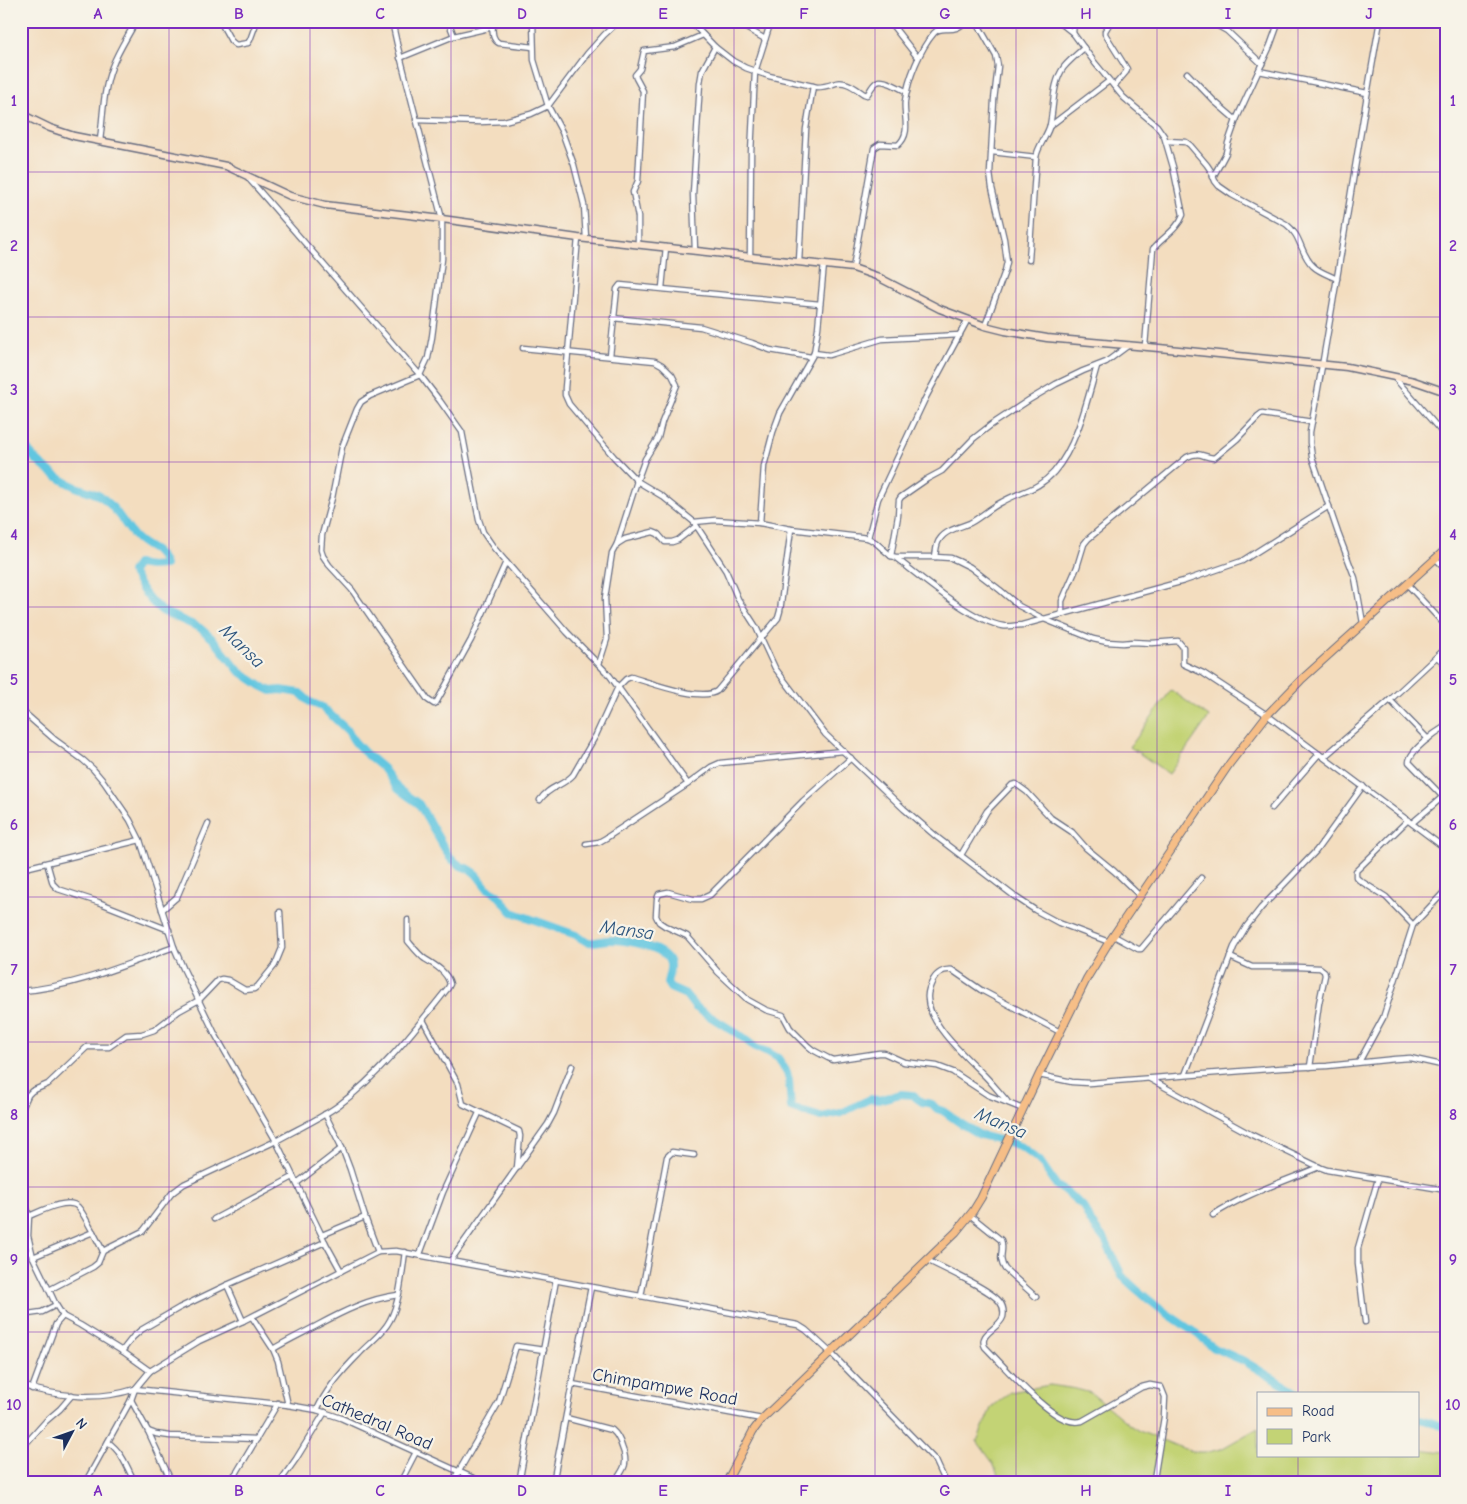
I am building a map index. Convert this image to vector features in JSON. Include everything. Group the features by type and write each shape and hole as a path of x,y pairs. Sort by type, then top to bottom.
{"main road":[{"path":"726,1483 762,1419 956,1232 970,1215 981,1198 1087,978 1109,942 1230,764 1267,715 1301,680 1446,549"}],"street":[{"path":"100,141 109,75 136,21"},
{"path":"220,21 226,34 236,45 248,43 257,21"},
{"path":"392,21 442,219 442,259 432,337 428,358 420,375 370,396 357,409 342,447 332,498 322,534 321,550 329,565 352,590 428,700 434,704 471,640 506,562"},
{"path":"448,21 454,36"},
{"path":"533,21 534,60 548,106 562,132 574,165 584,205 586,238"},
{"path":"416,120 504,121 531,114 548,106 592,48 619,21"},
{"path":"690,21 715,47 733,61 755,72 813,86 823,87 838,82 846,83 866,95 879,80 907,92"},
{"path":"734,21 765,39"},
{"path":"750,257 751,153 755,72 771,22 788,21"},
{"path":"889,21 918,58"},
{"path":"853,268 874,148 880,144 898,145 902,141 906,128 904,106 907,92 918,58 934,32 957,28 966,21"},
{"path":"976,21 996,56 998,66 990,173 1007,262 1006,271 985,326"},
{"path":"1058,21 1073,33 1123,97 1157,126 1166,141 1183,215 1182,220 1152,249 1144,346"},
{"path":"1073,33 1074,21"},
{"path":"1111,21 1105,30 1105,34 1127,69 1114,86"},
{"path":"1209,21 1227,32 1262,64"},
{"path":"1213,177 1226,153 1236,120 1259,71 1279,21"},
{"path":"1363,623 1355,578 1312,457 1310,443 1380,21"},
{"path":"400,58 454,36 493,24 493,37 495,41 533,47"},
{"path":"638,244 638,216 633,192 638,180 643,91 636,75 640,69 644,51 676,47 703,35"},
{"path":"695,251 693,194 700,83 702,71 715,47"},
{"path":"1030,260 1037,152 1050,126 1060,74 1066,65 1084,48"},
{"path":"1259,71 1367,93"},
{"path":"1187,73 1214,101 1236,120"},
{"path":"1050,126 1109,81"},
{"path":"799,262 806,129 813,86"},
{"path":"21,114 50,128 74,136 226,166 290,196 317,204 578,238 853,268 876,276 935,306 985,326 1005,331 1031,336 1347,367 1393,376 1446,392"},
{"path":"1166,141 1181,141 1190,145 1211,171 1219,186 1293,229 1307,258 1314,267 1337,279"},
{"path":"992,152 1036,158"},
{"path":"247,176 440,400 462,432 483,532 506,562 618,687 688,784"},
{"path":"578,238 565,388 570,404 614,457 637,481 662,496 695,524 726,571 738,599 756,627 774,668 816,724 843,751 904,809 961,855 1035,910 1060,923 1109,942"},
{"path":"662,288 666,247"},
{"path":"760,523 764,466 773,432 780,413 812,355 818,328 824,264"},
{"path":"610,356 617,289 620,285 820,304"},
{"path":"613,318 701,328 770,350 812,355 829,355 882,340 960,335"},
{"path":"868,538 878,499 925,400 968,319"},
{"path":"893,557 899,500 902,497 942,471 973,439 991,425 1056,384 1106,362 1129,345"},
{"path":"524,348 655,361 672,375 677,385 662,422 658,438 637,481 617,544 612,553 606,598 608,639 599,664"},
{"path":"935,557 938,540 941,537 970,522 1004,500 1040,485 1053,473 1065,458 1080,422 1097,366"},
{"path":"1393,376 1446,437"},
{"path":"1062,614 1062,601 1077,567 1084,544 1187,457 1201,454 1214,458 1237,439 1262,414 1312,422"},
{"path":"617,544 624,539 653,532 666,542 672,542 678,540 695,524 715,520 760,523 868,538 963,608 1004,626 1022,625 1044,620 1184,581 1242,561 1329,506"},
{"path":"540,800 547,791 568,780 573,775 596,735 618,687 626,679 630,677 677,691 707,695 717,691 778,618 791,528"},
{"path":"893,557 951,558 970,567 1019,606 1044,620 1078,634 1107,642 1178,641 1183,647 1183,664 1203,673 1267,715 1446,849"},
{"path":"1435,558 1446,569"},
{"path":"1407,584 1446,626"},
{"path":"1272,808 1321,755 1390,700 1446,648"},
{"path":"1437,657 1446,665"},
{"path":"1390,700 1428,739"},
{"path":"21,710 54,739 93,769 130,820 140,840 174,947 215,1034 276,1141 341,1271"},
{"path":"1413,925 1386,897 1359,880 1355,874 1410,822 1444,796 1425,781 1409,762 1409,758 1428,739 1446,726"},
{"path":"586,844 599,842 606,838 711,767 720,763 843,751"},
{"path":"851,758 803,801 710,895 701,899 693,899 668,892 659,894 656,916 665,926 687,936 718,972 748,1000 766,1010 783,1015 790,1028 808,1046 820,1054 833,1060 879,1052 904,1062 937,1066 953,1072 988,1094 1023,1109"},
{"path":"961,855 987,811 1012,785 1016,784 1027,792 1051,818 1072,832 1086,848 1114,870 1140,896"},
{"path":"1185,1075 1234,947 1246,927 1261,908 1316,850 1363,786"},
{"path":"162,910 177,897 208,824"},
{"path":"21,869 140,840"},
{"path":"47,863 53,884 58,889 98,902 169,930"},
{"path":"1114,936 1141,950 1201,878"},
{"path":"1359,1062 1383,1018 1413,925 1446,890"},
{"path":"21,1111 28,1095 32,1091 48,1084 87,1046 108,1047 126,1034 142,1034 154,1030 199,1000 218,980 228,980 245,990 254,990 275,965 282,948 280,912"},
{"path":"49,1290 93,1267 98,1263 103,1251 143,1231 167,1199 178,1188 276,1141 338,1106 365,1083 423,1020 450,984 446,976 436,965 421,956 408,941 408,920"},
{"path":"21,992 63,985 105,973 174,947"},
{"path":"1230,957 1252,967 1320,968 1324,971 1326,975 1319,1003 1310,1067"},
{"path":"1008,1103 989,1079 968,1060 936,1023 928,998 929,989 934,978 940,972 947,969 952,970 981,990 1060,1032"},
{"path":"423,1020 458,1084 463,1104 519,1131 520,1141 517,1170"},
{"path":"1039,1075 1072,1082 1089,1083 1410,1058 1446,1066"},
{"path":"452,1260 548,1124 572,1066"},
{"path":"1149,1078 1233,1126 1319,1167 1327,1170 1446,1190"},
{"path":"420,1254 444,1192 479,1113"},
{"path":"324,1114 342,1148 378,1252"},
{"path":"297,1184 342,1148"},
{"path":"641,1296 667,1157 676,1151 694,1155"},
{"path":"1213,1215 1226,1206 1256,1192 1319,1167"},
{"path":"214,1219 293,1177"},
{"path":"1366,1322 1358,1264 1358,1248 1378,1179"},
{"path":"21,1188 29,1216 28,1236 32,1257 63,1316 122,1351 150,1372"},
{"path":"29,1216 60,1204 74,1203 103,1251"},
{"path":"970,1215 1001,1240 1003,1244 1000,1259 1005,1269 1036,1297"},
{"path":"322,1235 365,1217"},
{"path":"21,1224 28,1223"},
{"path":"32,1257 93,1232"},
{"path":"122,1351 133,1337 149,1325 226,1286 325,1242"},
{"path":"21,1257 31,1251"},
{"path":"86,1483 135,1390 150,1372 199,1341 252,1317 378,1252 396,1251 798,1325 830,1352 936,1461 946,1483"},
{"path":"317,1410 330,1388 390,1321 398,1295 405,1252"},
{"path":"927,1260 983,1289 1000,1303 1003,1316 1000,1323 984,1338 985,1347 1039,1402 1056,1415 1074,1422 1082,1421 1142,1387 1150,1385 1161,1387 1165,1397 1164,1416 1154,1479 1155,1483"},
{"path":"519,1483 556,1280"},
{"path":"226,1286 243,1321"},
{"path":"572,1384 591,1287"},
{"path":"273,1349 353,1306 377,1298 398,1295"},
{"path":"21,1315 42,1312 56,1305"},
{"path":"32,1389 56,1324 63,1316"},
{"path":"252,1317 273,1349 278,1361 288,1405"},
{"path":"452,1483 499,1402 516,1346 544,1350"},
{"name":"Chimpampwe Road","path":"553,1483 572,1384 762,1419"},
{"name":"Cathedral Road","path":"21,1385 51,1393 72,1395 119,1394 135,1390 288,1405 317,1410 341,1418 484,1483"},
{"path":"21,1449 46,1420 60,1409 72,1395"},
{"path":"131,1400 148,1431 172,1483"},
{"path":"228,1483 237,1472 278,1404"},
{"path":"279,1483 325,1412"},
{"path":"566,1418 612,1430 617,1434 626,1457 626,1463 614,1483"},
{"path":"148,1431 170,1436 257,1439"},
{"path":"108,1442 115,1446 123,1458 135,1483"},
{"path":"400,1483 416,1452"}],"green space":[{"path":"1171,690 1209,717 1169,774 1130,747"},
{"path":"1050,1385 1091,1393 1139,1431 1194,1452 1208,1452 1221,1449 1257,1429 1257,1456 1420,1456 1420,1449 1446,1452 1446,1483 1001,1483 993,1463 977,1441 991,1408 1010,1392"}],"waterway":[{"name":"Mansa","path":"21,428 26,447 35,459 70,484 104,499 113,507 135,537 159,555 165,565 150,566 137,564 132,572 152,602 162,611 200,628 213,639 239,671 261,686 271,691 281,690 300,693 310,702 322,707 348,731 364,752 383,768 398,789 419,804 450,858 477,875 487,888 496,893 512,912 576,935 587,942 624,941 644,945 661,953 670,964 667,983 670,988 686,995 695,1007 738,1034 756,1048 778,1058 787,1072 791,1108 821,1117 841,1113 870,1099 878,1100 901,1094 912,1095 922,1102 932,1104 980,1135 1022,1147 1040,1161 1057,1186 1083,1206 1090,1221 1105,1240 1122,1276 1136,1289 1214,1348 1244,1361 1295,1392"},
{"name":"Mansa","path":"1420,1419 1446,1427"}]}
